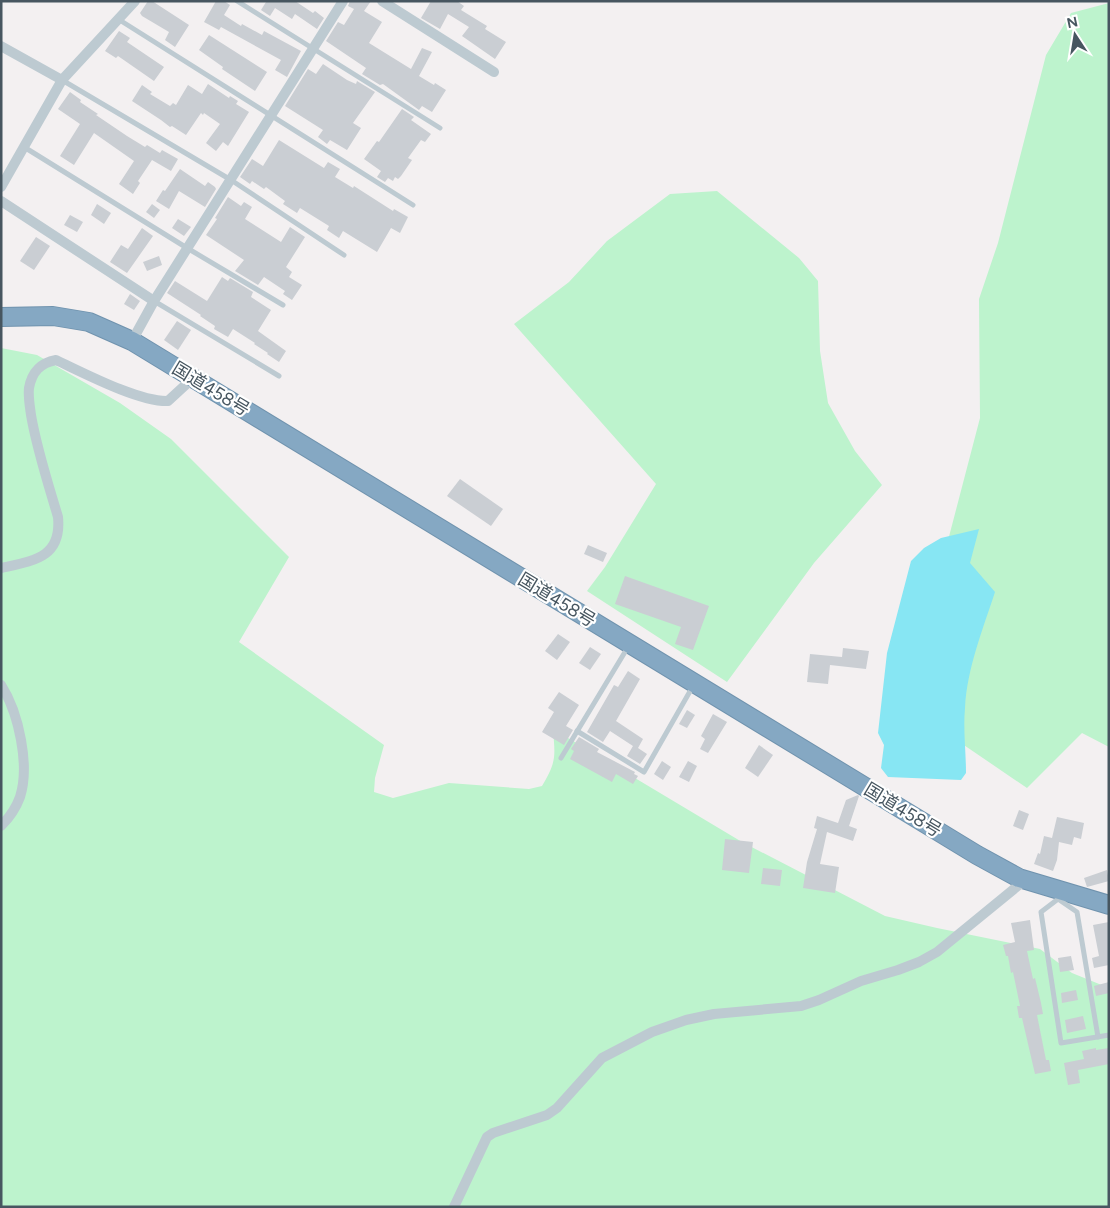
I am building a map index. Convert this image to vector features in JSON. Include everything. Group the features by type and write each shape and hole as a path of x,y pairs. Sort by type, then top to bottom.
{"highway":[{"name":"国道458号","path":"1,317 53,316 89,322 132,341 977,856 1025,880 1063,896 1109,905"}],"street":[{"path":"1,187 62,80 135,1"},
{"path":"132,341 154,301 343,1"},
{"path":"382,1 494,72"},
{"path":"1,46 62,80"},
{"path":"1,201 154,301"},
{"path":"1,568 36,561 56,543 60,529 36,440 30,406 29,389 34,372 45,362 56,360 137,396 157,402 168,401 193,378"},
{"path":"1,685 11,702 18,725 23,756 24,780 20,799 10,817 1,826"},
{"path":"454,1207 487,1137 493,1133 547,1115 557,1108 602,1058 652,1032 686,1020 714,1014 801,1006 861,981 919,962 937,952 1025,880"}],"lane":[{"path":"237,1 440,128"},
{"path":"117,19 272,115 413,206"},
{"path":"62,80 230,180 344,255"},
{"path":"24,147 187,248 284,305"},
{"path":"154,301 279,376"},
{"path":"561,758 630,644"},
{"path":"577,731 644,772 694,683"},
{"path":"1098,1037 1078,912 1063,896 1041,912 1061,1043 1098,1037 1109,1034"}],"green space":[{"path":"1109,3 1109,747 1082,733 1027,788 905,705 980,418 979,299 998,243 1046,55 1071,13"},
{"path":"717,191 799,258 818,281 820,351 828,403 855,451 882,485 814,563 727,682 587,591 605,567 656,484 514,324 569,282 607,241 670,194"},
{"path":"1,348 37,355 120,403 171,439 289,557 239,642 384,745 375,778 374,792 393,798 449,783 529,789 542,786 553,764 553,729 742,842 885,916 1040,949 1072,973 1109,988 1109,1207 1,1207"}],"water":[{"path":"979,529 970,563 995,592 976,649 966,693 964,724 966,773 961,780 888,777 881,768 884,745 878,733 887,653 911,561 924,548 941,538"}],"building":[{"path":"148,1 152,1 189,25 175,47 165,40 169,32 140,13"},
{"path":"216,1 224,1 230,5 224,15 241,26 242,24 262,35 264,31 301,51 287,77 275,70 281,60 221,27 219,30 204,22"},
{"path":"265,1 295,1 324,18 317,29 295,14 292,19 275,8 270,16 261,10"},
{"path":"350,1 371,1 364,11 382,22 369,43 411,69 422,48 432,52 419,76 446,90 432,112 422,106 419,110 383,84 380,85 362,74 366,68 326,41 338,22 344,25 354,9 348,6"},
{"path":"431,1 457,1 464,6 461,10 487,26 485,29 506,42 495,59 462,36 469,27 448,14 440,29 421,18"},
{"path":"119,31 130,38 127,42 164,67 154,81 118,56 116,58 105,51"},
{"path":"209,35 267,72 255,91 222,69 223,67 199,50"},
{"path":"323,64 347,80 356,84 357,81 375,92 353,123 361,128 347,150 330,140 327,144 318,137 323,130 285,106 308,69 316,74"},
{"path":"208,84 229,98 230,96 238,101 236,104 249,112 228,146 223,142 216,151 206,143 220,124 204,113 203,115 201,113 186,135 172,126 170,127 132,101 142,85 152,92 150,94 170,106 173,103 176,105 188,85 202,94"},
{"path":"70,92 81,100 80,102 98,114 96,115 127,136 145,147 147,145 160,153 162,150 178,159 171,171 152,160 138,181 140,183 133,194 119,184 134,161 94,133 74,165 60,156 80,124 58,109"},
{"path":"402,109 414,117 411,120 431,134 425,142 421,140 408,158 412,160 401,176 398,179 395,177 393,181 388,178 385,182 377,177 381,171 364,159 377,141 379,142"},
{"path":"279,140 324,168 328,162 340,169 335,177 353,188 354,186 393,211 394,209 408,217 400,233 391,228 377,252 343,231 339,238 327,230 329,226 300,208 297,213 283,204 285,201 266,187 264,189 252,181 250,184 240,177 252,159 263,166"},
{"path":"180,169 205,186 208,182 215,187 216,189 205,207 179,191 169,209 156,201"},
{"path":"228,197 241,206 244,202 252,207 245,219 281,242 290,227 305,237 286,267 292,272 289,277 302,285 292,300 283,294 285,291 264,277 258,285 235,271 244,260 206,235 217,219 215,218"},
{"path":"97,204 111,213 104,224 91,215"},
{"path":"152,204 160,210 154,218 146,212"},
{"path":"70,215 83,222 77,232 64,225"},
{"path":"178,219 191,227 184,236 172,228"},
{"path":"142,228 153,236 127,273 110,262 121,245 128,249"},
{"path":"36,237 50,246 34,270 20,261"},
{"path":"159,256 162,265 147,271 143,262"},
{"path":"222,277 228,281 230,278 253,292 251,297 271,310 258,331 286,351 279,362 233,329 228,337 214,329 215,326 201,315 167,293 175,281 207,301"},
{"path":"130,294 140,301 134,310 124,304"},
{"path":"177,321 191,330 178,350 164,340"},
{"path":"460,479 503,509 491,526 447,496"},
{"path":"588,545 607,553 603,562 584,554"},
{"path":"625,576 709,606 693,650 675,644 681,627 615,604"},
{"path":"558,634 570,642 557,660 545,651"},
{"path":"590,647 601,654 590,670 579,663"},
{"path":"843,648 869,651 866,669 830,665 828,684 807,682 810,654 842,657"},
{"path":"628,671 640,679 616,721 643,739 638,748 647,754 640,764 627,756 633,746 610,731 603,742 587,732 614,685 618,687"},
{"path":"559,692 579,705 566,726 573,730 564,745 542,732 554,712 548,708"},
{"path":"687,710 695,715 687,728 679,724"},
{"path":"713,714 727,722 708,753 700,749 705,739 701,736"},
{"path":"579,737 599,749 597,752 635,772 634,774 638,776 633,784 616,774 612,782 570,759 574,751 571,749"},
{"path":"759,745 773,755 758,777 745,768"},
{"path":"662,761 671,767 663,780 654,774"},
{"path":"688,761 697,766 689,782 679,777"},
{"path":"858,795 849,826 857,829 853,841 827,832 820,864 839,867 835,893 803,888 807,862 817,829 814,828 817,816 838,823 846,800"},
{"path":"1019,810 1029,814 1023,830 1013,826"},
{"path":"1057,817 1084,823 1081,839 1074,837 1072,845 1059,842 1057,860 1053,871 1034,864 1038,853 1040,854 1044,836 1052,838"},
{"path":"725,839 753,842 749,873 722,870"},
{"path":"763,868 782,870 780,886 761,884"},
{"path":"1107,870 1109,881 1087,887 1084,878"},
{"path":"1030,920 1034,950 1027,951 1041,1003 1043,1014 1037,1015 1046,1060 1049,1060 1051,1071 1035,1074 1022,1018 1019,1018 1017,1006 1020,1006 1013,972 1011,973 1008,956 1006,956 1003,945 1015,942 1011,923"},
{"path":"1109,922 1109,965 1094,968 1092,958 1099,956 1093,925"},
{"path":"1071,956 1074,970 1060,972 1058,958"},
{"path":"1109,982 1109,993 1096,996 1094,986"},
{"path":"1076,990 1078,1000 1062,1003 1061,993"},
{"path":"1083,1016 1086,1029 1067,1033 1065,1020"},
{"path":"1096,1048 1096,1050 1109,1048 1109,1064 1078,1070 1080,1083 1068,1085 1064,1063 1084,1059 1082,1051"}]}
